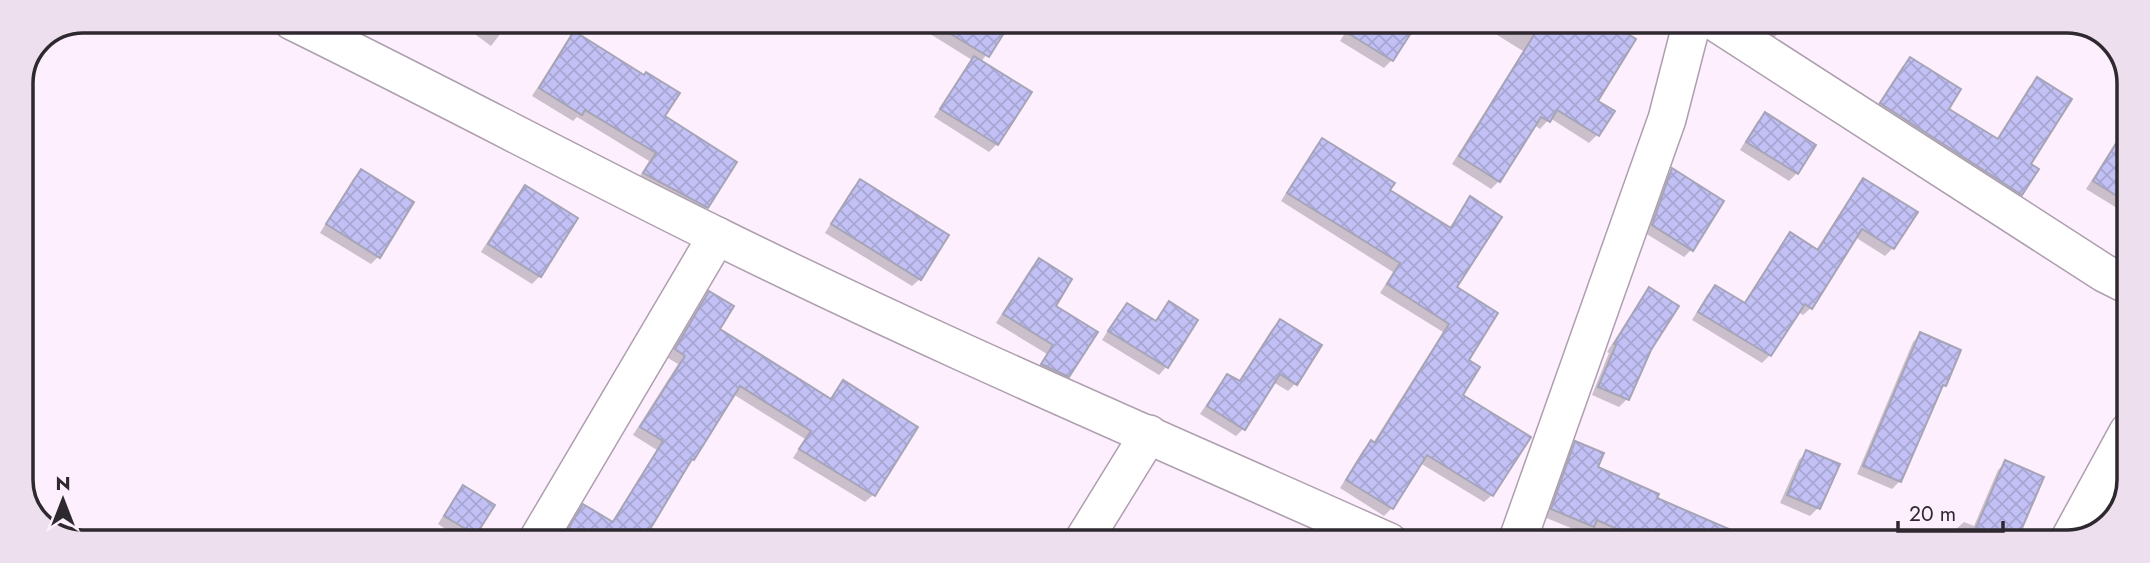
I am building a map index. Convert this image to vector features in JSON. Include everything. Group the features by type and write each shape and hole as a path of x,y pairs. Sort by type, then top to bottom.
{"street":[{"path":"316,33 718,236 1362,530"},
{"path":"1521,530 1667,119 1689,33"},
{"path":"1732,33 2117,280"},
{"path":"544,530 718,236"},
{"path":"1090,530 1149,434"},
{"path":"2075,529 2117,452"}],"building":[{"path":"573,33 577,33 644,75 646,72 680,93 665,116 737,162 708,208 643,173 656,153 585,110 582,115 539,88"},
{"path":"949,33 1004,33 989,57"},
{"path":"1348,33 1411,33 1393,61"},
{"path":"1535,33 1626,33 1636,39 1598,101 1615,111 1599,136 1557,110 1550,122 1541,117 1500,182 1459,156"},
{"path":"974,56 1032,92 998,145 940,109"},
{"path":"1910,57 1961,89 1949,109 1998,139 2037,77 2072,99 2031,164 2039,169 2022,195 1880,103"},
{"path":"1765,112 1816,145 1798,174 1746,142"},
{"path":"1322,138 1395,183 1390,190 1451,228 1470,196 1502,217 1457,287 1498,313 1469,360 1480,367 1463,395 1531,437 1493,496 1427,455 1393,509 1346,480 1371,440 1375,443 1449,324 1387,284 1400,263 1287,193"},
{"path":"2117,142 2117,196 2093,181"},
{"path":"1672,168 1724,201 1693,251 1652,225"},
{"path":"361,169 414,202 380,258 326,224"},
{"path":"1863,178 1918,212 1894,249 1862,229 1812,309 1805,304 1771,356 1698,312 1715,285 1745,303 1790,232 1818,250"},
{"path":"860,179 949,235 921,280 831,224"},
{"path":"525,185 578,218 541,277 488,244"},
{"path":"1039,258 1072,279 1056,306 1098,332 1069,377 1041,364 1053,345 1003,314"},
{"path":"1649,287 1679,306 1651,350 1629,400 1598,387 1616,345 1614,344"},
{"path":"709,291 734,306 720,329 831,399 843,380 918,427 875,496 799,449 811,431 740,386 650,530 568,530 583,504 613,522 663,441 640,427 685,356 675,349"},
{"path":"1169,301 1198,320 1168,368 1108,331 1127,303 1156,321"},
{"path":"1280,319 1322,345 1297,385 1280,374 1245,430 1207,406 1227,374 1240,381"},
{"path":"1920,332 1961,350 1901,482 1863,466"},
{"path":"1575,441 1604,453 1598,467 1659,494 1657,498 1731,530 1619,530 1597,520 1594,527 1551,509"},
{"path":"1806,450 1840,464 1820,509 1787,495"},
{"path":"2005,460 2044,477 2021,530 1975,530"},
{"path":"463,485 495,505 479,530 468,530 444,516"}]}
